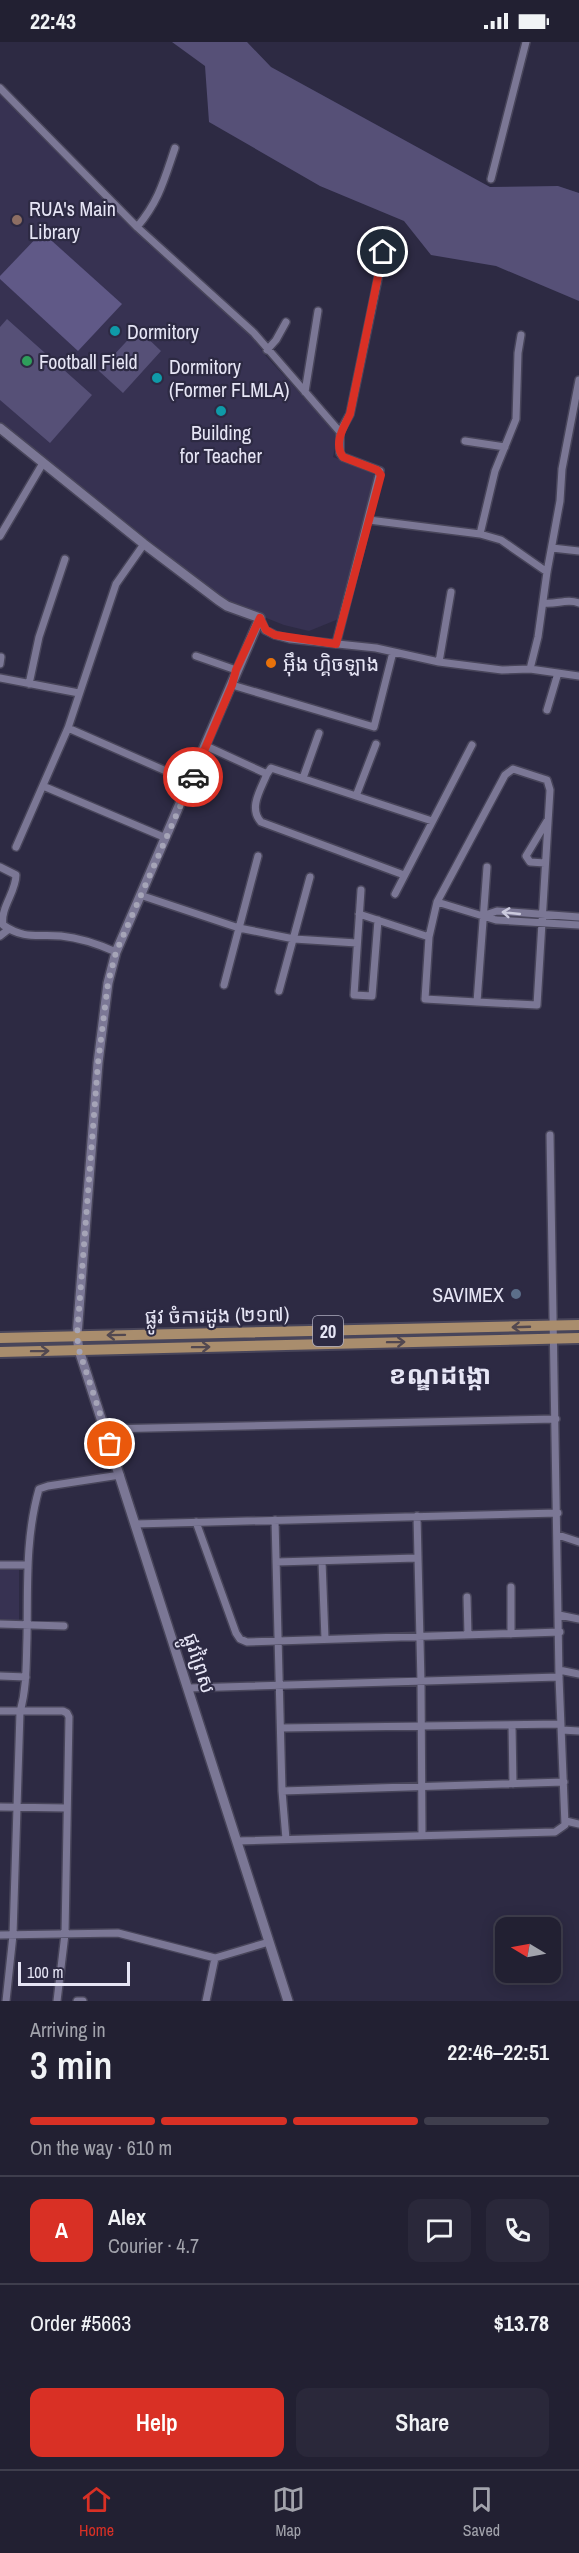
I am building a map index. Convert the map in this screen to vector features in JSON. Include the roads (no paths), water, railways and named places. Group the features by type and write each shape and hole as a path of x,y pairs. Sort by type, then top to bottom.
{"main road":[{"name":"ផ្លូវ ចំការដូង (២១៧)","path":"0,1338 579,1325"},
{"name":"ផ្លូវ ចំការដូង (២១៧)","path":"0,1352 579,1338"}],"street":[{"path":"491,179 526,42"},
{"path":"0,88 137,227 254,333 340,432"},
{"path":"137,227 152,209 159,195 174,148"},
{"path":"336,644 380,471 343,457 340,453 340,432 350,414 388,230"},
{"path":"304,392 318,311"},
{"path":"267,350 276,340 286,322"},
{"path":"480,534 495,471 516,419 518,353 521,335"},
{"path":"530,669 538,637 560,501 562,469 579,380"},
{"path":"0,428 144,544 226,606 260,618 266,630 275,635 393,652 439,662 502,670 530,669 579,676"},
{"path":"465,441 505,447"},
{"path":"0,536 43,463"},
{"path":"369,520 480,534 501,540 547,572"},
{"path":"16,847 68,728 116,584 144,544"},
{"path":"552,548 579,551"},
{"path":"29,684 39,637 65,559"},
{"path":"439,662 451,592"},
{"path":"543,603 557,605 568,600 579,603"},
{"name":"ផ្លូវព្រៃស","path":"260,618 116,952 108,983 98,1063 77,1336 79,1350 104,1429 288,2001"},
{"path":"232,685 374,727 393,652"},
{"path":"196,656 236,670"},
{"path":"547,710 558,673"},
{"path":"0,678 79,693"},
{"path":"68,728 191,782"},
{"path":"303,778 319,733"},
{"path":"356,796 376,744"},
{"path":"395,894 472,745"},
{"path":"206,746 267,774"},
{"path":"404,875 261,822 254,809 267,774 271,768 432,821"},
{"path":"514,769 548,781 550,786 545,864 537,1005 425,999 429,937 437,902 509,770 514,769"},
{"path":"43,786 166,838"},
{"path":"545,864 530,862 526,856 548,818"},
{"path":"224,985 258,856"},
{"path":"0,867 16,875 2,921 9,929 29,937 59,936 78,939 116,952"},
{"path":"477,1002 488,867"},
{"path":"279,991 310,877"},
{"path":"361,890 354,995 372,996 378,920"},
{"path":"140,896 239,928 294,939 357,943"},
{"path":"437,902 496,920 579,917"},
{"path":"359,914 429,937"},
{"path":"541,920 579,925"},
{"path":"0,936 9,929"},
{"path":"237,1841 555,1832 562,1828 566,1821 561,1727 550,1135"},
{"path":"104,1429 556,1419"},
{"path":"6,2001 13,1935 20,1712 26,1691 27,1565 39,1489 120,1475"},
{"path":"135,1524 558,1513"},
{"path":"417,1516 422,1834"},
{"path":"275,1520 282,1791 286,1839"},
{"path":"196,1522 240,1639 247,1642 560,1632"},
{"path":"558,1535 579,1542"},
{"path":"276,1562 417,1557"},
{"path":"322,1561 325,1639"},
{"path":"0,1565 27,1565"},
{"path":"511,1587 511,1634"},
{"path":"467,1597 468,1635"},
{"path":"559,1615 579,1619"},
{"path":"0,1624 64,1626"},
{"path":"189,1688 421,1682 560,1673 579,1674"},
{"path":"0,1676 26,1677"},
{"path":"0,1712 68,1713 65,1934 57,2001"},
{"path":"281,1728 512,1725 561,1727 579,1731"},
{"path":"512,1725 513,1785"},
{"path":"282,1791 564,1782"},
{"path":"0,1807 67,1808"},
{"path":"566,1821 579,1824"},
{"path":"0,1935 118,1933 215,1958 269,1942"},
{"path":"206,2001 215,1958"},
{"path":"77,2001 83,2001"}],"place":[{"name":"RUA's Main Library","path":"17,220"},
{"name":"Dormitory","path":"115,331"},
{"name":"Football Field","path":"27,361"},
{"name":"Dormitory (Former FLMLA)","path":"157,378"},
{"name":"Building for Teacher","path":"221,411"},
{"name":"អ៊ឹង ហ្គិចឡាង","path":"271,663"},
{"name":"SAVIMEX","path":"516,1294"}],"district":[{"name":"ខណ្ឌដង្កោ","path":"440,1374"}]}
